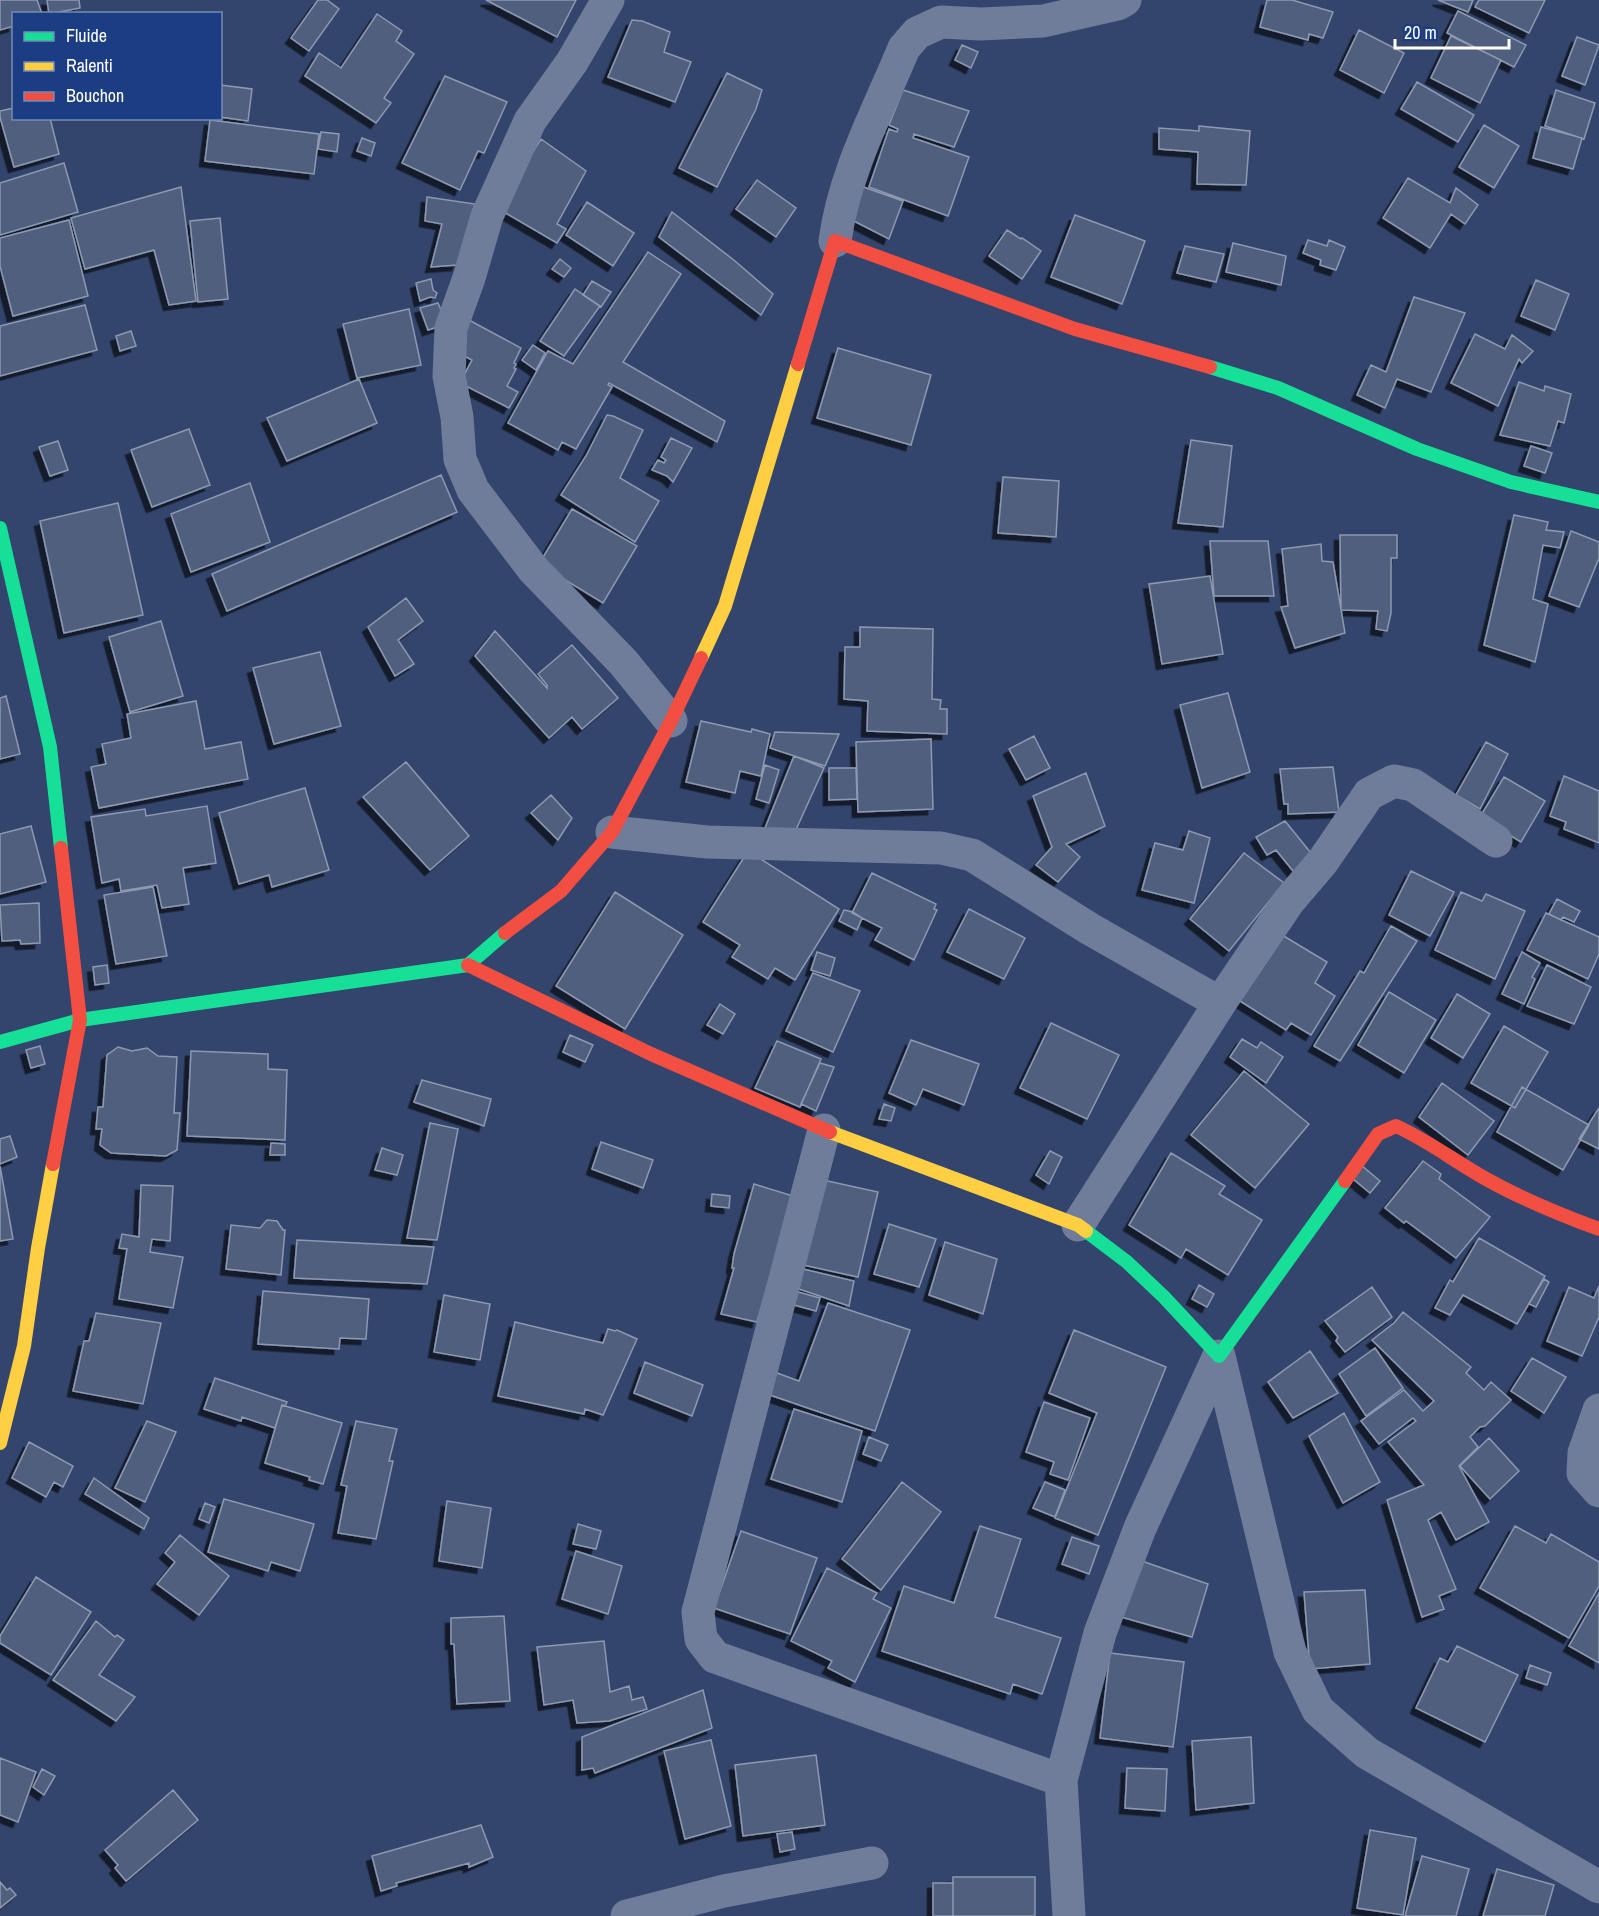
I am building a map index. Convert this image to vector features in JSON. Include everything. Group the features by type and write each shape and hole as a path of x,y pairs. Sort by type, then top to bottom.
{"street":[{"path":"608,0 572,62 530,121 487,216 470,278 451,328 449,376 457,417 460,459 473,490 534,569 623,662 671,721"},
{"path":"0,1042 80,1020 468,965 561,891 612,832 671,721 725,606 835,241 839,212 852,171 904,48 917,33 941,22 981,24 1042,21 1118,4 1125,0"},
{"path":"835,241 1075,329 1278,388 1417,449 1511,482 1599,502"},
{"path":"0,528 50,747 80,1020 38,1248 24,1346 0,1443"},
{"path":"1078,1225 1220,1003 1289,901 1323,861 1370,794 1394,781 1413,785 1496,841"},
{"path":"612,832 707,842 941,849 972,855 1090,929 1220,1003"},
{"path":"468,965 651,1054 824,1130 1078,1225 1127,1262 1164,1297 1219,1356 1290,1652 1318,1710 1367,1753 1599,1887"},
{"path":"1069,1916 1061,1780 1100,1633 1140,1528 1219,1356 1378,1134 1396,1126 1412,1133 1477,1174 1559,1215 1599,1229"},
{"path":"824,1130 698,1612 702,1639 715,1657 1061,1780"},
{"path":"1599,1410 1584,1453 1583,1473 1599,1491"},
{"path":"627,1916 724,1891 873,1863"}],"building":[{"path":"0,0 37,0 41,12 12,12 12,27 0,30"},
{"path":"47,0 79,0 80,8 49,12"},
{"path":"318,0 327,0 339,9 309,51 291,38"},
{"path":"486,0 576,0 557,37"},
{"path":"1267,0 1292,0 1333,12 1323,38 1309,34 1308,40 1260,27"},
{"path":"1438,0 1473,0 1468,12"},
{"path":"1479,0 1545,0 1529,33 1475,7"},
{"path":"1458,11 1526,45 1514,67 1447,33"},
{"path":"377,14 402,31 396,41 414,54 384,98 391,103 376,123 305,76 319,53 341,68"},
{"path":"632,20 642,21 670,32 664,52 691,62 675,102 608,77"},
{"path":"1359,30 1404,53 1384,93 1340,70"},
{"path":"1451,36 1501,60 1480,103 1431,78"},
{"path":"1577,37 1599,45 1585,85 1562,76"},
{"path":"962,45 978,52 971,68 955,60"},
{"path":"727,73 762,90 756,109 717,187 679,168"},
{"path":"445,76 507,102 484,153 478,151 460,190 402,163"},
{"path":"1417,82 1474,115 1458,142 1401,109"},
{"path":"222,85 252,89 248,121 222,117"},
{"path":"903,90 969,111 954,147 914,134 913,138 969,157 948,216 869,187 889,129 897,132 898,129 889,125"},
{"path":"1556,90 1595,103 1584,139 1545,126"},
{"path":"12,108 12,120 50,120 59,154 14,167 0,111"},
{"path":"210,120 319,134 314,174 205,161"},
{"path":"1484,125 1519,146 1494,188 1459,167"},
{"path":"1199,126 1250,131 1246,185 1197,184 1198,152 1159,149 1159,128 1199,131"},
{"path":"1541,127 1582,138 1573,169 1533,158"},
{"path":"321,132 339,134 337,152 318,149"},
{"path":"362,138 375,143 371,156 357,151"},
{"path":"541,139 586,171 557,224 566,229 557,243 497,208"},
{"path":"64,163 78,212 0,235 0,183"},
{"path":"1408,178 1450,203 1456,188 1478,205 1465,224 1451,214 1430,248 1383,218"},
{"path":"757,180 796,208 776,237 736,209"},
{"path":"852,183 903,201 889,239 850,219"},
{"path":"181,187 196,301 169,305 154,250 85,269 71,218"},
{"path":"427,197 475,204 457,265 431,267 442,224 425,221"},
{"path":"587,202 634,233 613,266 566,235"},
{"path":"672,212 773,294 761,315 659,237"},
{"path":"1075,215 1145,241 1122,304 1051,277"},
{"path":"220,218 228,299 198,302 190,221"},
{"path":"69,220 88,296 13,316 0,266 0,238"},
{"path":"1007,230 1041,251 1022,279 989,256"},
{"path":"1308,240 1327,246 1329,240 1345,247 1336,270 1320,265 1321,260 1303,253"},
{"path":"1233,243 1286,256 1281,285 1226,272"},
{"path":"1185,246 1224,254 1216,282 1177,273"},
{"path":"648,252 681,274 623,362 725,421 717,442 609,383 608,385 612,387 576,449 562,442 558,450 508,423 548,351 573,364"},
{"path":"560,259 571,268 564,277 552,269"},
{"path":"431,279 433,290 437,293 435,298 430,297 420,301 416,283"},
{"path":"1536,280 1569,294 1555,330 1521,316"},
{"path":"592,281 611,292 601,307 583,295"},
{"path":"575,289 600,306 564,356 540,341"},
{"path":"1414,297 1465,313 1431,392 1397,379 1385,408 1357,395 1371,365 1386,372"},
{"path":"438,303 447,324 428,330 420,308"},
{"path":"85,305 97,350 0,376 0,326"},
{"path":"409,309 421,365 357,378 343,324"},
{"path":"467,319 521,348 514,363 516,369 507,386 518,392 509,408 460,383 472,360 451,349"},
{"path":"131,331 136,346 120,351 116,336"},
{"path":"1475,334 1505,349 1512,335 1533,351 1522,363 1519,359 1498,406 1451,383"},
{"path":"533,345 545,353 536,370 522,360"},
{"path":"838,348 931,375 911,445 817,418"},
{"path":"359,379 377,423 287,461 267,418"},
{"path":"1519,382 1544,391 1545,386 1571,394 1564,423 1558,421 1550,446 1500,435"},
{"path":"607,415 643,430 620,478 659,501 635,542 561,495 586,456"},
{"path":"189,429 210,485 152,507 131,450"},
{"path":"671,438 692,448 673,482 667,476 652,470 658,460 664,463 666,460 661,457"},
{"path":"1191,440 1232,446 1223,527 1178,523"},
{"path":"58,441 68,470 50,476 39,447"},
{"path":"1531,446 1552,453 1545,473 1524,466"},
{"path":"441,475 457,512 227,611 212,574"},
{"path":"1003,477 1059,481 1056,537 998,533"},
{"path":"250,483 270,542 191,572 171,514"},
{"path":"118,503 143,615 64,633 40,521"},
{"path":"572,509 637,546 603,603 539,564"},
{"path":"1514,515 1548,522 1546,530 1564,532 1560,548 1543,545 1533,599 1548,604 1535,662 1484,645"},
{"path":"1571,531 1599,542 1599,558 1579,607 1549,596"},
{"path":"1340,535 1397,535 1397,558 1391,558 1391,613 1387,631 1376,629 1378,611 1341,610"},
{"path":"1210,541 1268,541 1274,596 1214,596"},
{"path":"1321,544 1322,561 1333,562 1345,633 1295,648 1281,607 1288,606 1282,549"},
{"path":"1210,576 1223,654 1162,664 1149,584"},
{"path":"406,598 423,621 398,640 414,664 395,676 368,627"},
{"path":"161,621 183,696 130,712 109,637"},
{"path":"860,627 933,629 932,699 941,700 940,709 947,709 947,734 867,731 868,701 844,699 845,647 860,647"},
{"path":"495,631 547,688 538,674 572,645 618,698 582,729 572,717 549,738 475,656"},
{"path":"320,652 341,726 274,744 253,668"},
{"path":"1228,693 1250,772 1202,788 1180,705"},
{"path":"6,696 20,754 0,759 0,698"},
{"path":"196,701 205,749 241,742 248,779 99,808 91,767 106,764 102,744 131,738 127,714"},
{"path":"701,721 770,734 761,776 740,771 735,793 686,782"},
{"path":"775,732 839,734 825,766 770,748"},
{"path":"1034,736 1050,768 1026,780 1009,749"},
{"path":"931,739 933,809 858,812 856,742"},
{"path":"1486,742 1508,754 1480,809 1456,795"},
{"path":"794,756 824,768 794,834 763,833"},
{"path":"406,762 469,836 430,870 363,797"},
{"path":"765,765 779,770 769,803 756,799"},
{"path":"1333,767 1339,812 1288,814 1288,804 1284,804 1280,769"},
{"path":"829,768 856,768 857,799 829,800"},
{"path":"1086,773 1105,826 1066,844 1080,857 1058,882 1036,865 1052,847 1033,796"},
{"path":"1564,776 1599,791 1599,843 1564,829 1566,822 1550,816"},
{"path":"1504,777 1545,801 1521,842 1480,817"},
{"path":"305,788 329,870 272,887 269,875 239,884 219,813"},
{"path":"551,795 572,818 558,840 531,813"},
{"path":"207,806 216,863 183,868 189,904 162,908 157,885 121,891 119,879 102,883 91,817 145,809 146,816"},
{"path":"1285,821 1315,858 1298,877 1276,850 1267,855 1256,837"},
{"path":"31,826 46,882 0,894 0,834"},
{"path":"1189,831 1210,838 1194,903 1142,890 1155,843 1183,850"},
{"path":"748,851 839,909 795,980 775,968 768,979 732,957 740,945 703,922"},
{"path":"1244,853 1284,883 1229,951 1190,919"},
{"path":"1411,871 1454,892 1430,936 1389,915"},
{"path":"872,873 936,904 934,909 937,910 914,960 875,940 882,928 852,913"},
{"path":"153,887 167,956 116,964 104,895"},
{"path":"615,892 683,935 625,1029 556,986"},
{"path":"1461,892 1482,901 1486,894 1525,911 1495,979 1435,950"},
{"path":"1557,899 1580,911 1574,922 1563,917 1561,920 1549,914"},
{"path":"39,903 40,943 21,944 20,940 2,941 0,905"},
{"path":"969,909 1025,938 1004,979 947,952"},
{"path":"844,910 853,912 862,918 857,930 839,921"},
{"path":"1546,913 1599,937 1599,954 1588,979 1527,950"},
{"path":"1391,926 1417,941 1340,1061 1314,1046 1360,971 1364,973"},
{"path":"1282,935 1327,962 1315,983 1335,996 1311,1035 1291,1023 1286,1030 1240,1001"},
{"path":"817,952 835,958 830,976 811,970"},
{"path":"1522,952 1540,963 1532,977 1535,979 1524,1004 1502,994"},
{"path":"107,965 109,983 95,985 93,967"},
{"path":"1547,965 1591,987 1574,1024 1527,1006"},
{"path":"813,973 860,991 833,1052 786,1031"},
{"path":"1389,992 1436,1020 1404,1073 1358,1045"},
{"path":"1457,994 1490,1014 1463,1058 1431,1038"},
{"path":"720,1004 735,1014 723,1034 707,1025"},
{"path":"1051,1023 1119,1055 1087,1119 1020,1088"},
{"path":"1504,1026 1548,1052 1515,1108 1471,1083"},
{"path":"570,1035 593,1045 585,1062 563,1052"},
{"path":"1242,1039 1257,1048 1261,1042 1283,1057 1266,1083 1230,1057"},
{"path":"911,1040 979,1064 964,1105 923,1089 916,1105 889,1093"},
{"path":"777,1041 821,1059 800,1107 755,1088"},
{"path":"40,1046 45,1064 31,1068 26,1050"},
{"path":"118,1047 132,1051 147,1048 158,1056 177,1057 174,1113 180,1113 177,1150 166,1156 111,1153 100,1145 102,1129 96,1129 98,1107 103,1107 107,1055"},
{"path":"191,1051 268,1054 268,1069 287,1070 285,1140 187,1136"},
{"path":"820,1063 834,1067 816,1111 801,1104"},
{"path":"1244,1071 1309,1124 1255,1188 1191,1135"},
{"path":"422,1080 491,1099 484,1126 414,1102"},
{"path":"1442,1083 1494,1121 1468,1155 1419,1117"},
{"path":"1522,1087 1589,1125 1563,1170 1497,1132"},
{"path":"884,1104 895,1108 891,1121 879,1119"},
{"path":"1599,1108 1599,1149 1579,1139"},
{"path":"430,1123 458,1129 437,1240 407,1238"},
{"path":"10,1136 17,1157 0,1164 0,1139"},
{"path":"601,1142 653,1160 643,1188 592,1169"},
{"path":"271,1143 285,1144 285,1155 270,1155"},
{"path":"382,1148 403,1155 397,1175 375,1170"},
{"path":"1050,1151 1062,1157 1049,1184 1036,1175"},
{"path":"1171,1153 1225,1186 1219,1194 1262,1220 1228,1275 1186,1249 1181,1258 1129,1225"},
{"path":"1423,1161 1441,1174 1439,1179 1490,1217 1456,1258 1385,1208"},
{"path":"1361,1165 1380,1181 1370,1193 1352,1178"},
{"path":"0,1166 13,1239 0,1241"},
{"path":"823,1180 878,1192 858,1277 803,1265"},
{"path":"754,1184 793,1196 757,1322 721,1314 734,1268 732,1268 734,1254"},
{"path":"141,1185 173,1186 170,1241 152,1239 150,1252 183,1257 173,1308 119,1299 127,1249 119,1248 122,1234 139,1237"},
{"path":"712,1194 730,1196 729,1208 711,1206"},
{"path":"267,1220 277,1221 285,1230 281,1275 226,1269 231,1225 260,1228"},
{"path":"889,1224 936,1239 919,1287 874,1274"},
{"path":"1479,1238 1545,1276 1517,1324 1463,1295 1450,1315 1435,1308 1450,1280 1453,1282"},
{"path":"297,1240 434,1247 427,1284 294,1278"},
{"path":"945,1242 997,1259 983,1314 929,1295"},
{"path":"803,1269 854,1281 849,1306 799,1289"},
{"path":"1544,1279 1549,1282 1536,1307 1529,1304"},
{"path":"1199,1285 1214,1294 1207,1307 1192,1299"},
{"path":"1599,1286 1599,1317 1582,1356 1547,1341 1569,1287 1594,1298"},
{"path":"1372,1287 1392,1317 1345,1352 1336,1341 1338,1337 1325,1321"},
{"path":"263,1291 369,1299 366,1339 340,1338 339,1349 258,1344"},
{"path":"798,1292 820,1298 816,1311 794,1305"},
{"path":"444,1295 490,1304 480,1360 434,1352"},
{"path":"828,1303 910,1330 875,1431 767,1394 777,1373 799,1381"},
{"path":"1403,1312 1471,1367 1466,1373 1484,1390 1491,1382 1511,1400 1485,1426 1480,1427 1470,1437 1478,1447 1459,1466 1489,1522 1456,1540 1441,1512 1428,1520 1456,1589 1439,1596 1444,1609 1422,1617 1387,1500 1424,1485 1388,1442 1416,1421 1413,1418 1379,1444 1361,1421 1404,1390 1423,1411 1434,1401 1372,1340 1394,1323"},
{"path":"96,1313 161,1323 143,1404 73,1391 84,1341 89,1341"},
{"path":"515,1322 603,1343 608,1329 617,1330 637,1339 603,1415 585,1409 584,1414 498,1396"},
{"path":"1074,1330 1166,1367 1098,1535 1055,1518 1097,1413 1049,1393"},
{"path":"1375,1348 1403,1388 1366,1416 1339,1374"},
{"path":"1310,1351 1338,1393 1293,1418 1268,1382"},
{"path":"1532,1358 1566,1377 1544,1413 1511,1391"},
{"path":"645,1362 703,1385 692,1416 634,1393"},
{"path":"215,1378 287,1402 285,1406 282,1405 275,1428 242,1417 241,1421 204,1409"},
{"path":"1044,1402 1090,1418 1068,1480 1050,1474 1054,1462 1026,1452"},
{"path":"282,1405 342,1423 323,1484 309,1480 310,1477 265,1463"},
{"path":"794,1409 862,1431 842,1502 771,1479"},
{"path":"1344,1413 1380,1482 1343,1503 1309,1436"},
{"path":"147,1421 176,1432 145,1502 115,1488"},
{"path":"356,1421 397,1429 389,1461 393,1461 376,1539 338,1533 347,1486 341,1485"},
{"path":"869,1437 888,1445 881,1461 863,1454"},
{"path":"1489,1438 1519,1471 1490,1499 1460,1466"},
{"path":"29,1442 73,1466 63,1487 54,1482 46,1497 12,1478"},
{"path":"94,1478 149,1518 144,1529 85,1494"},
{"path":"902,1482 941,1512 881,1590 842,1559"},
{"path":"1045,1482 1065,1490 1055,1517 1033,1508"},
{"path":"224,1499 314,1524 300,1571 271,1562 268,1571 208,1552"},
{"path":"447,1501 491,1508 482,1568 439,1561"},
{"path":"205,1503 215,1507 209,1523 199,1519"},
{"path":"578,1524 601,1531 596,1549 573,1544"},
{"path":"980,1526 1021,1539 995,1617 1061,1638 1042,1694 1013,1684 1010,1694 882,1651 904,1586 954,1603"},
{"path":"1515,1526 1546,1543 1551,1534 1599,1562 1599,1586 1569,1638 1480,1588"},
{"path":"741,1531 817,1558 790,1634 714,1608"},
{"path":"180,1535 229,1576 199,1615 157,1584 175,1562 165,1553"},
{"path":"1072,1537 1099,1546 1089,1574 1062,1564"},
{"path":"576,1551 622,1566 608,1614 562,1599"},
{"path":"1133,1558 1208,1584 1192,1637 1114,1615"},
{"path":"827,1568 877,1593 873,1599 891,1608 855,1682 828,1668 832,1661 791,1641"},
{"path":"36,1577 91,1612 51,1675 0,1643 0,1636"},
{"path":"1365,1590 1370,1664 1310,1669 1304,1592"},
{"path":"1599,1593 1599,1663 1569,1646"},
{"path":"504,1616 510,1701 457,1704 454,1644 451,1644 451,1618"},
{"path":"96,1621 115,1637 117,1635 124,1640 99,1675 135,1697 116,1721 53,1680"},
{"path":"604,1641 610,1692 629,1686 632,1700 643,1697 647,1709 609,1721 577,1723 573,1700 544,1705 537,1647"},
{"path":"1457,1646 1518,1675 1485,1742 1416,1708 1440,1658 1448,1662"},
{"path":"1110,1653 1184,1662 1173,1747 1100,1738"},
{"path":"1530,1665 1551,1673 1547,1685 1526,1678"},
{"path":"703,1690 712,1728 595,1773 593,1768 582,1770 582,1737"},
{"path":"1251,1737 1254,1803 1196,1810 1192,1741"},
{"path":"711,1740 731,1826 685,1839 664,1751"},
{"path":"816,1755 825,1825 743,1836 735,1765"},
{"path":"0,1758 36,1772 18,1822 0,1815"},
{"path":"1127,1768 1167,1769 1165,1811 1125,1808"},
{"path":"42,1769 55,1776 44,1795 33,1787"},
{"path":"173,1790 198,1820 126,1881 115,1868 118,1865 105,1850"},
{"path":"481,1825 493,1857 469,1867 469,1863 396,1883 397,1886 381,1891 372,1856"},
{"path":"1370,1830 1416,1838 1403,1915 1357,1908"},
{"path":"792,1832 795,1849 780,1852 777,1834"},
{"path":"1422,1856 1469,1869 1456,1916 1405,1916"},
{"path":"1497,1869 1554,1885 1545,1916 1483,1916"},
{"path":"953,1877 1035,1877 1035,1916 953,1916"},
{"path":"0,1882 16,1895 0,1908"},
{"path":"933,1883 953,1883 953,1916 933,1916"}],"traffic: fast":[{"path":"1210,367 1278,388 1417,449 1511,482 1599,502"},
{"path":"0,528 50,747 61,848"},
{"path":"0,1042 80,1020 468,965 505,933"},
{"path":"1086,1231 1127,1262 1164,1297 1219,1356 1345,1181"}],"traffic: slow":[{"path":"701,658 725,606 798,364"},
{"path":"830,1132 1078,1225 1086,1231"},
{"path":"0,1443 24,1346 53,1164"}],"traffic: jam":[{"path":"798,364 835,241 1075,329 1210,367"},
{"path":"505,933 561,891 612,832 671,721 701,658"},
{"path":"53,1164 80,1020 61,848"},
{"path":"468,965 651,1054 830,1132"},
{"path":"1345,1181 1378,1134 1396,1126 1502,1187 1543,1207 1599,1229"}]}
